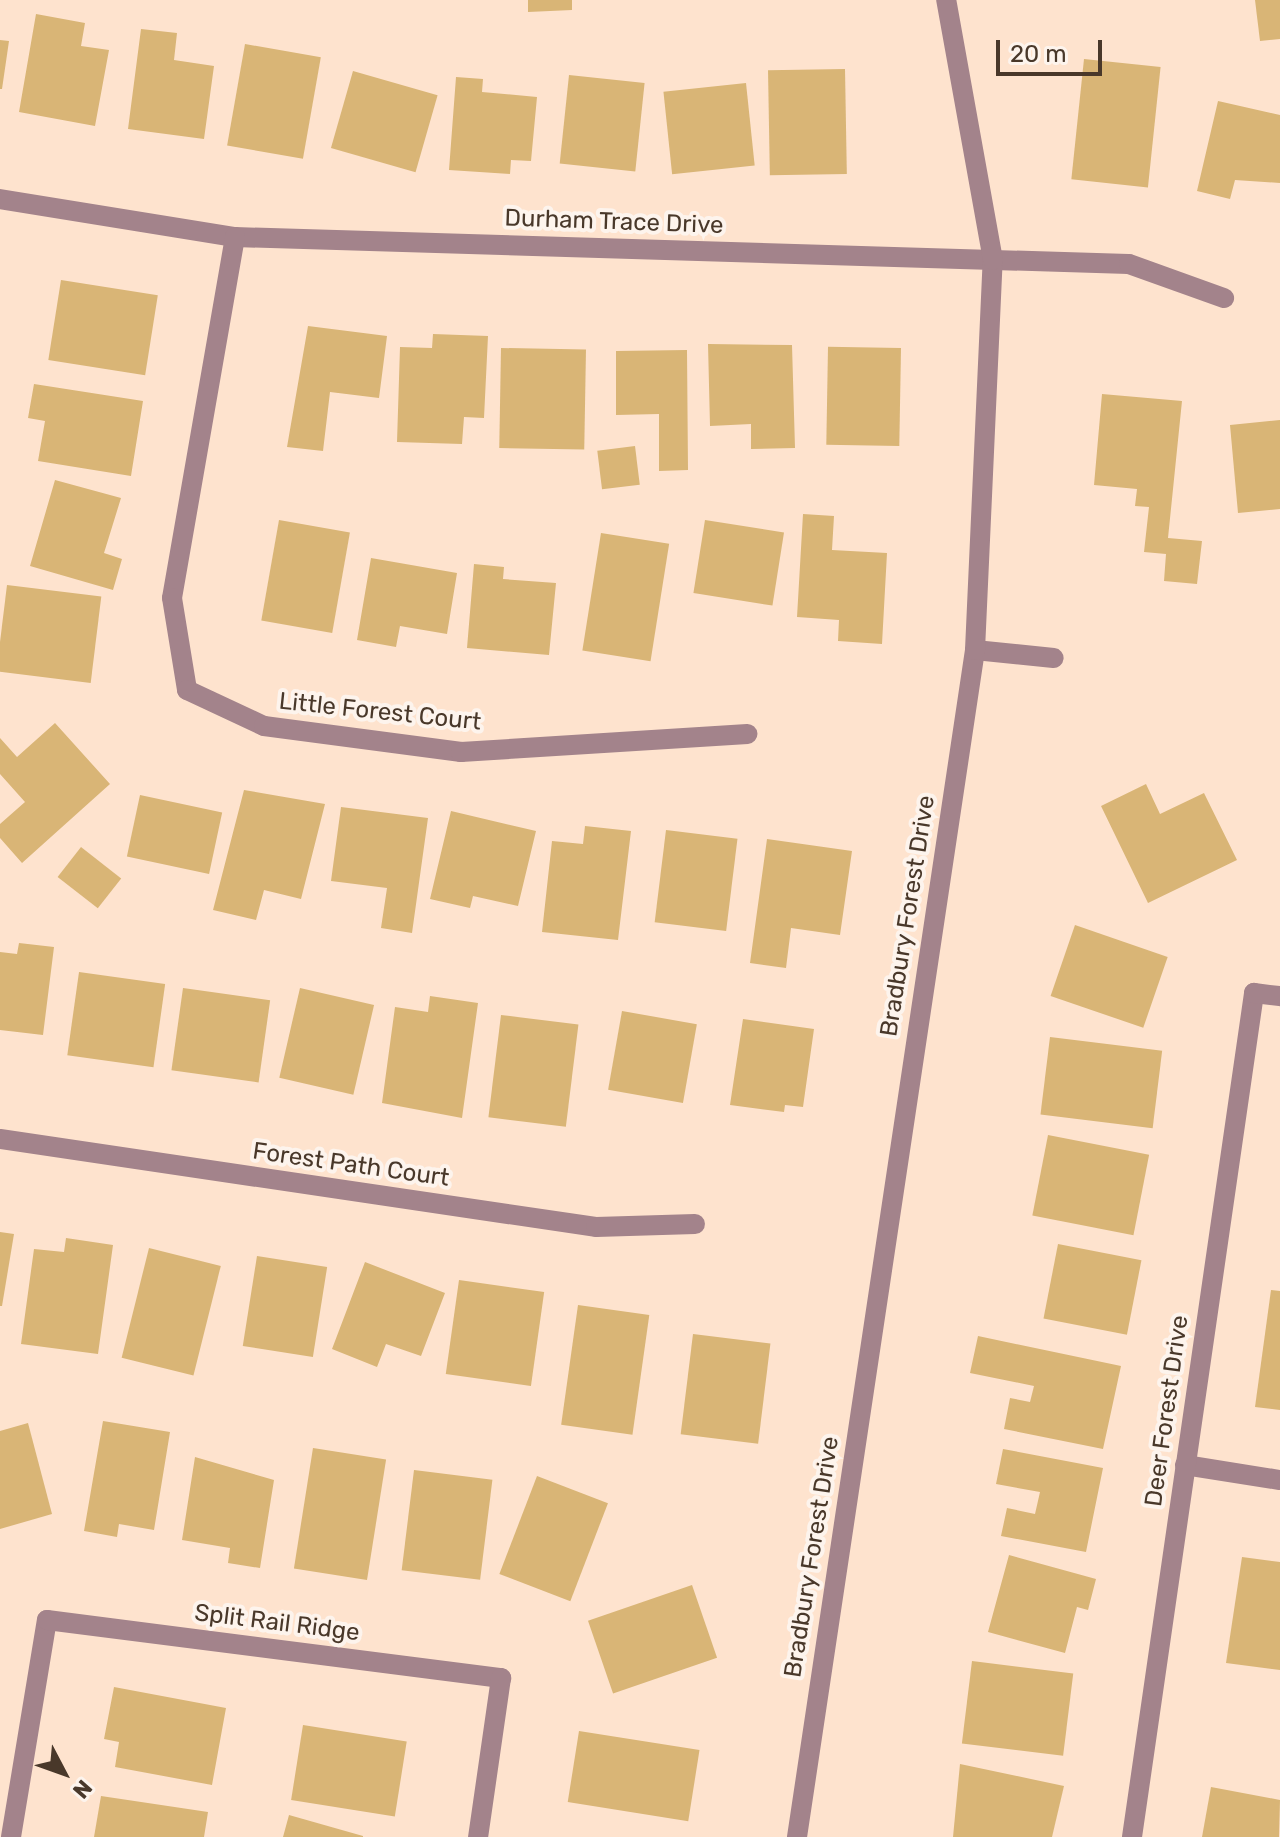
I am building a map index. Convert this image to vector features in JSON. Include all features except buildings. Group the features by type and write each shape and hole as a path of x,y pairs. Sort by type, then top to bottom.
{"street":[{"name":"Bradbury Forest Drive","path":"797,1837 975,650 993,260 946,0"},
{"name":"Durham Trace Drive","path":"0,199 235,237 1129,264 1224,298"},
{"name":"Little Forest Court","path":"235,237 172,598 187,690 264,726 461,752 747,734"},
{"path":"975,650 1054,658"},
{"name":"Deer Forest Drive","path":"1132,1837 1254,993 1280,996"},
{"name":"Forest Path Court","path":"0,1139 596,1227 695,1224"},
{"path":"1185,1465 1280,1480"},
{"name":"Split Rail Ridge","path":"11,1837 47,1620 501,1678 478,1837"}]}
